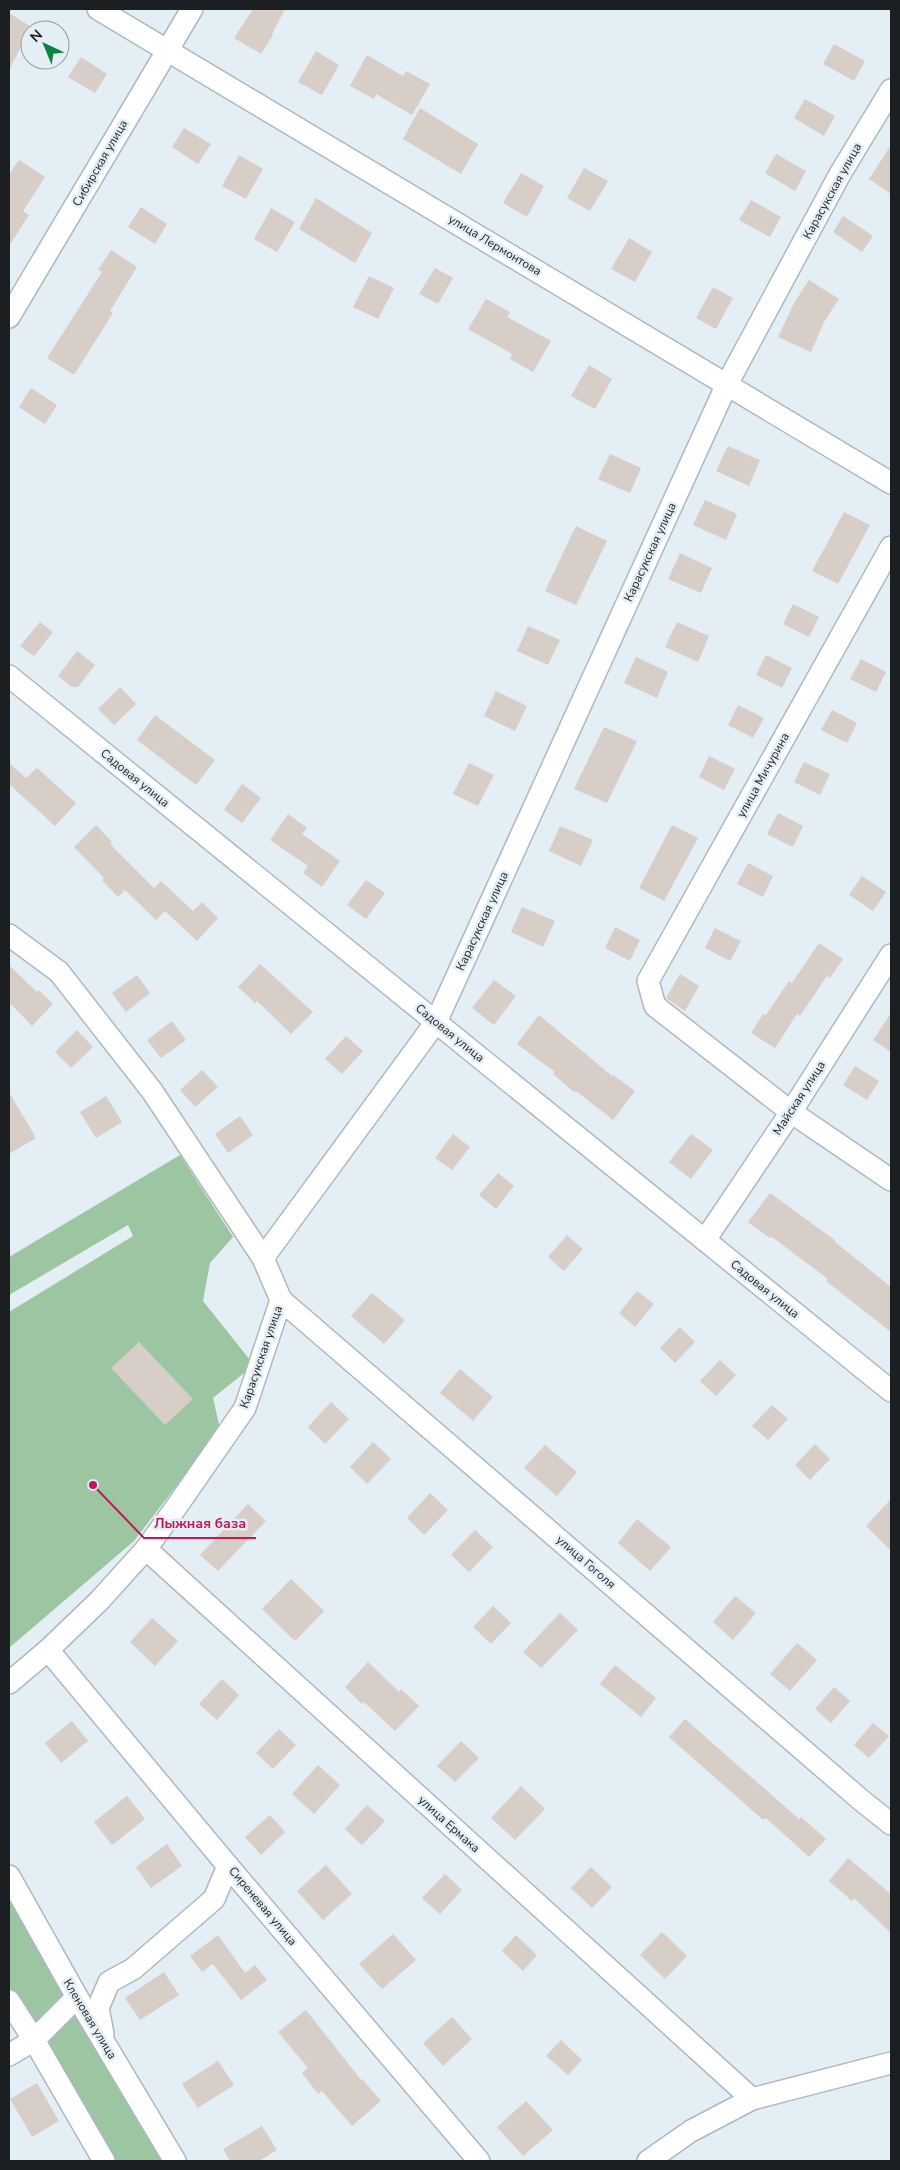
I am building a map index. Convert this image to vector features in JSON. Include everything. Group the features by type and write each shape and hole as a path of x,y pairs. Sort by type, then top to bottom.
{"street":[{"name":"улица Лермонтова","path":"98,9 891,483"},
{"name":"Сибирская улица","path":"9,317 166,49 192,9"},
{"name":"Карасукская улица","path":"9,1683 48,1650 99,1601 146,1549 245,1408 281,1300 264,1258 436,1022 727,384 840,174 891,90"},
{"name":"улица Мичурина","path":"791,1112 655,1006 648,980 891,547"},
{"name":"Садовая улица","path":"9,676 891,1391"},
{"path":"9,935 59,972 94,1016 152,1090 264,1258"},
{"name":"Майская улица","path":"705,1240 791,1112 891,955"},
{"path":"791,1112 891,1180"},
{"name":"улица Гоголя","path":"281,1300 891,1824"},
{"name":"улица Ермака","path":"146,1549 752,2099"},
{"name":"Сиреневая улица","path":"48,1650 228,1866 479,2161"},
{"path":"104,2043 98,2008 109,1982 133,1969 214,1899 228,1866"},
{"name":"Кленовая улица","path":"9,1876 77,1997 175,2161"},
{"path":"9,2055 34,2040 77,1997"},
{"path":"9,2001 34,2040 104,2161"},
{"path":"648,2161 691,2131 752,2099 891,2063"}],"green space":[{"path":"180,1155 233,1237 210,1263 203,1301 254,1365 213,1398 220,1429 134,1541 9,1648 9,1312 133,1236 128,1225 9,1295 9,1257"},
{"path":"9,1894 69,1993 34,2028 9,1988"},
{"path":"76,2004 169,2161 113,2161 40,2039"}],"building":[{"path":"253,9 285,9 273,35 261,54 234,38"},
{"path":"9,13 20,20 20,49 9,70"},
{"path":"834,44 865,61 854,81 823,64"},
{"path":"316,51 339,65 322,95 298,82"},
{"path":"367,55 403,76 406,71 430,84 412,115 376,94 374,99 350,86"},
{"path":"81,57 107,74 95,93 68,77"},
{"path":"805,99 835,116 824,136 794,118"},
{"path":"420,108 478,144 461,174 403,139"},
{"path":"184,128 211,144 198,164 172,147"},
{"path":"891,145 891,194 869,179"},
{"path":"776,154 806,171 795,191 765,173"},
{"path":"239,155 263,169 246,199 222,186"},
{"path":"19,160 45,177 23,211 29,215 9,246 9,175"},
{"path":"584,168 608,181 590,211 567,198"},
{"path":"521,173 544,186 527,217 503,203"},
{"path":"316,198 372,233 355,263 299,229"},
{"path":"751,200 781,217 770,237 739,220"},
{"path":"141,207 167,224 155,244 128,227"},
{"path":"271,208 295,222 277,252 254,239"},
{"path":"843,216 873,236 862,252 833,232"},
{"path":"629,238 652,252 635,282 611,269"},
{"path":"111,250 137,267 110,311 113,313 74,375 47,358 102,272 98,270"},
{"path":"435,268 453,278 438,304 419,294"},
{"path":"369,276 394,288 378,319 353,307"},
{"path":"809,280 839,299 824,322 811,352 778,337 794,303"},
{"path":"713,287 733,298 716,329 696,318"},
{"path":"486,299 510,312 507,317 551,341 533,372 510,359 512,354 468,329"},
{"path":"589,365 612,379 595,409 571,396"},
{"path":"31,388 57,405 45,424 19,407"},
{"path":"728,446 760,460 749,486 716,471"},
{"path":"610,454 641,468 630,493 598,479"},
{"path":"705,500 737,514 726,540 693,525"},
{"path":"844,512 870,525 838,584 812,571"},
{"path":"576,526 607,541 576,605 545,591"},
{"path":"680,553 712,568 701,593 668,579"},
{"path":"793,604 819,617 809,637 783,624"},
{"path":"40,622 53,632 34,656 20,646"},
{"path":"677,622 709,636 698,662 665,647"},
{"path":"528,626 560,640 548,665 517,651"},
{"path":"77,651 95,665 78,687 72,687 58,676"},
{"path":"766,655 792,668 782,688 756,675"},
{"path":"636,657 668,672 657,698 624,683"},
{"path":"861,659 886,672 876,692 850,679"},
{"path":"120,687 136,704 114,725 98,709"},
{"path":"496,691 527,706 515,731 484,716"},
{"path":"738,705 764,718 753,738 728,725"},
{"path":"832,710 857,723 847,743 821,730"},
{"path":"155,715 215,760 196,785 137,740"},
{"path":"604,727 637,741 607,803 574,789"},
{"path":"709,756 735,769 724,790 699,777"},
{"path":"804,762 830,774 820,795 794,782"},
{"path":"9,763 26,778 37,768 76,803 55,826 9,784"},
{"path":"469,763 494,775 478,806 453,794"},
{"path":"242,784 261,798 242,823 224,810"},
{"path":"778,813 803,826 793,847 767,834"},
{"path":"288,814 307,828 302,834 340,861 322,887 303,873 308,866 270,840"},
{"path":"96,825 112,842 110,844 154,888 161,881 193,911 202,902 218,918 197,941 165,911 156,920 125,890 118,897 102,880 104,878 74,847"},
{"path":"672,825 698,838 664,901 639,888"},
{"path":"560,826 593,840 581,866 549,851"},
{"path":"748,863 773,876 763,897 737,884"},
{"path":"862,876 886,892 873,911 849,895"},
{"path":"366,880 385,893 366,919 347,905"},
{"path":"522,907 555,921 543,947 511,932"},
{"path":"615,927 640,940 630,961 605,948"},
{"path":"715,928 741,941 730,961 705,948"},
{"path":"819,943 843,959 830,978 827,976 800,1016 797,1014 775,1048 751,1033 763,1014 766,1015 789,981 792,983"},
{"path":"260,964 313,1012 291,1034 257,1001 255,1003 238,987"},
{"path":"9,965 37,992 39,990 53,1004 32,1026 9,1002"},
{"path":"680,974 699,986 685,1011 666,998"},
{"path":"137,975 150,993 126,1012 112,993"},
{"path":"494,980 516,996 494,1025 472,1008"},
{"path":"891,1013 891,1052 873,1040"},
{"path":"539,1015 612,1076 635,1091 613,1120 576,1091 574,1092 553,1074 555,1072 517,1044"},
{"path":"172,1021 186,1040 161,1058 147,1040"},
{"path":"77,1030 93,1047 71,1068 55,1052"},
{"path":"346,1036 363,1051 342,1074 325,1059"},
{"path":"855,1066 879,1081 867,1100 843,1085"},
{"path":"202,1070 218,1087 195,1107 180,1090"},
{"path":"9,1092 36,1138 9,1154"},
{"path":"106,1096 122,1122 96,1138 80,1112"},
{"path":"240,1116 253,1135 228,1153 215,1134"},
{"path":"453,1134 470,1147 452,1170 435,1158"},
{"path":"691,1134 713,1150 691,1179 669,1162"},
{"path":"498,1173 514,1186 496,1209 479,1195"},
{"path":"770,1193 836,1241 891,1287 891,1332 826,1281 828,1279 772,1237 770,1238 748,1222"},
{"path":"567,1235 583,1249 564,1271 548,1257"},
{"path":"637,1291 654,1304 635,1327 619,1313"},
{"path":"372,1293 405,1320 384,1344 351,1316"},
{"path":"680,1327 695,1342 675,1363 660,1348"},
{"path":"139,1342 193,1399 165,1425 111,1368"},
{"path":"720,1360 736,1375 716,1396 700,1381"},
{"path":"460,1369 493,1397 473,1421 440,1393"},
{"path":"331,1402 349,1419 325,1444 308,1427"},
{"path":"772,1405 788,1419 768,1440 752,1426"},
{"path":"373,1442 391,1459 367,1484 350,1467"},
{"path":"815,1444 830,1459 810,1480 795,1465"},
{"path":"545,1445 577,1472 557,1496 524,1468"},
{"path":"430,1493 448,1510 424,1535 407,1518"},
{"path":"891,1499 891,1551 866,1526"},
{"path":"248,1504 266,1521 218,1571 200,1555"},
{"path":"637,1519 671,1547 650,1571 618,1543"},
{"path":"475,1530 493,1547 469,1572 451,1555"},
{"path":"291,1579 324,1611 295,1641 262,1609"},
{"path":"735,1596 756,1613 733,1640 713,1622"},
{"path":"493,1606 511,1623 491,1644 473,1627"},
{"path":"560,1613 578,1630 541,1668 523,1652"},
{"path":"152,1618 178,1641 155,1666 130,1642"},
{"path":"797,1643 817,1660 790,1691 770,1674"},
{"path":"368,1662 399,1692 401,1689 419,1706 395,1731 364,1702 362,1704 345,1687"},
{"path":"615,1665 656,1698 641,1717 600,1684"},
{"path":"222,1679 239,1695 217,1720 199,1704"},
{"path":"834,1687 850,1701 831,1723 815,1709"},
{"path":"685,1719 799,1819 801,1817 826,1839 809,1857 766,1818 763,1820 669,1737"},
{"path":"72,1721 88,1741 61,1763 45,1743"},
{"path":"873,1723 889,1736 869,1758 854,1745"},
{"path":"279,1729 296,1745 273,1769 256,1753"},
{"path":"461,1741 479,1758 455,1782 437,1766"},
{"path":"318,1765 340,1785 314,1814 292,1794"},
{"path":"521,1786 545,1809 515,1840 491,1818"},
{"path":"127,1796 145,1819 112,1845 94,1822"},
{"path":"367,1805 385,1821 362,1845 345,1829"},
{"path":"270,1815 285,1832 261,1855 245,1837"},
{"path":"167,1844 182,1866 151,1888 136,1867"},
{"path":"848,1858 891,1894 891,1933 854,1898 852,1901 829,1881"},
{"path":"326,1865 352,1894 323,1920 297,1891"},
{"path":"591,1867 612,1887 592,1908 571,1888"},
{"path":"445,1874 462,1890 440,1914 422,1898"},
{"path":"662,1932 687,1956 665,1979 640,1955"},
{"path":"393,1934 416,1960 382,1989 359,1964"},
{"path":"218,1935 245,1973 255,1965 267,1980 241,2000 213,1964 202,1972 190,1956"},
{"path":"516,1935 537,1955 523,1971 502,1951"},
{"path":"164,1972 179,1995 140,2020 125,1998"},
{"path":"306,2010 361,2080 381,2101 352,2126 322,2091 318,2094 302,2073 308,2068 278,2032"},
{"path":"452,2017 472,2039 443,2066 423,2043"},
{"path":"561,2040 582,2060 568,2075 546,2056"},
{"path":"218,2061 234,2085 198,2108 182,2084"},
{"path":"37,2083 59,2121 32,2137 10,2099"},
{"path":"526,2101 553,2130 523,2156 497,2127"},
{"path":"262,2126 277,2150 259,2161 230,2161 223,2149"}],"place":[{"name":"Лыжная база","path":"93,1485"}]}
